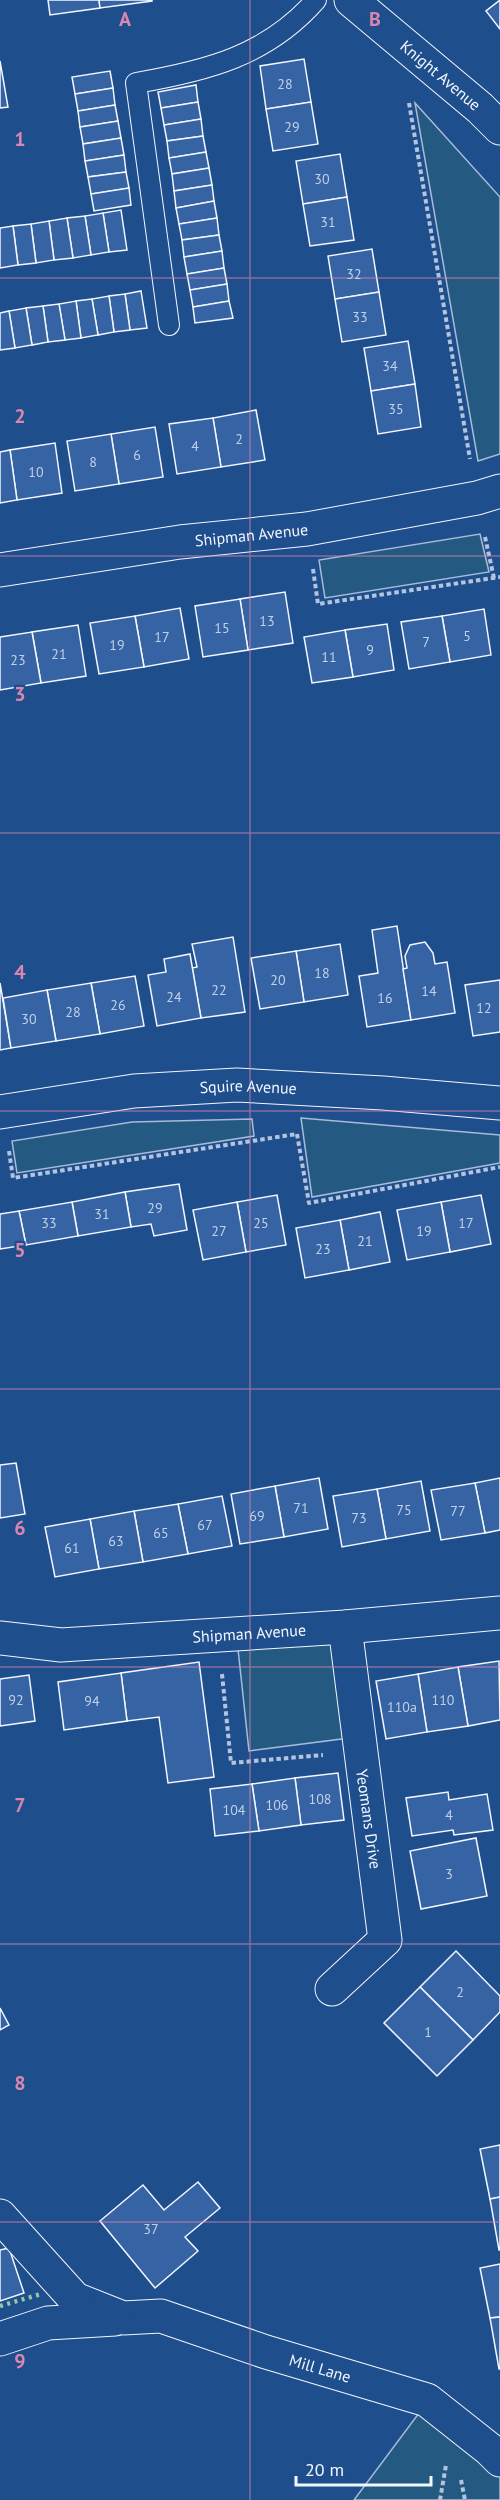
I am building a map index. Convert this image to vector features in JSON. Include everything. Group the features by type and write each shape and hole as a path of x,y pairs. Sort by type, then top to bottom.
{"street":[{"name":"Knight Avenue","path":"351,0 480,108 500,128"},
{"name":"Shipman Avenue","path":"0,570 180,542 307,529 488,495"},
{"name":"Squire Avenue","path":"1,1112 134,1091 237,1085 500,1103"},
{"name":"Shipman Avenue","path":"0,1638 61,1645 345,1627 500,1613"},
{"name":"Yeomans Drive","path":"332,1989 386,1940 359,1752 345,1627"},
{"name":"Mill Lane","path":"0,2216 75,2299 123,2318"},
{"name":"Mill Lane","path":"0,2339 48,2324 161,2316 266,2352 427,2400 500,2460"}],"lane":[{"path":"169,325 136,83 188,74 235,58 270,42 316,0"}],"path":[{"path":"398,39 488,495 494,578"},
{"path":"307,529 318,604 500,577"},
{"path":"298,1088 297,1134 309,1203 500,1167"},
{"path":"1,1112 13,1178 297,1134"},
{"path":"219,1635 231,1763 359,1752"}],"shaded area":[{"path":"415,103 500,197 500,454 478,461"},
{"path":"480,534 489,572 325,598 319,560"},
{"path":"301,1118 500,1135 500,1163 312,1197"},
{"path":"252,1119 254,1136 17,1173 12,1141 132,1122"},
{"path":"338,1641 349,1738 249,1751 238,1649"},
{"path":"419,2413 500,2477 500,2500 354,2500"}],"building":[{"path":"48,0 99,0 100,8 50,15"},
{"path":"99,0 152,0 152,1 100,8"},
{"path":"500,0 500,29 486,11"},
{"path":"304,59 311,102 266,109 260,66"},
{"path":"0,61 8,107 0,108"},
{"path":"110,71 113,88 75,94 72,77"},
{"path":"196,85 198,102 161,108 158,92"},
{"path":"113,88 115,105 78,111 75,94"},
{"path":"198,102 201,119 164,125 161,108"},
{"path":"311,102 318,144 273,151 266,109"},
{"path":"115,105 118,121 80,127 78,111"},
{"path":"201,119 203,136 167,141 164,125"},
{"path":"118,121 121,138 83,144 80,127"},
{"path":"203,136 206,152 169,158 167,141"},
{"path":"121,138 124,155 85,161 83,144"},
{"path":"206,152 209,168 172,174 169,158"},
{"path":"340,154 347,197 303,204 296,161"},
{"path":"124,155 126,172 88,177 85,161"},
{"path":"209,168 212,185 174,191 172,174"},
{"path":"126,172 129,188 91,194 88,177"},
{"path":"212,185 214,201 176,208 174,191"},
{"path":"129,188 131,205 94,211 91,194"},
{"path":"347,197 354,240 310,246 303,204"},
{"path":"214,201 217,218 179,224 176,208"},
{"path":"121,210 127,250 109,252 103,213"},
{"path":"103,213 109,252 91,255 85,216"},
{"path":"85,216 91,255 73,258 67,218"},
{"path":"67,218 73,258 54,260 49,221"},
{"path":"217,218 219,235 182,240 179,224"},
{"path":"49,221 54,260 36,263 31,224"},
{"path":"31,224 36,263 18,265 13,226"},
{"path":"13,226 18,265 0,268 0,228"},
{"path":"219,235 222,251 184,257 182,240"},
{"path":"372,249 379,292 335,299 328,256"},
{"path":"222,251 224,268 187,274 184,257"},
{"path":"224,268 227,284 190,290 187,274"},
{"path":"227,284 229,301 193,307 190,290"},
{"path":"141,291 147,328 130,330 125,294"},
{"path":"379,292 386,335 342,342 335,299"},
{"path":"125,294 130,330 114,332 109,296"},
{"path":"109,296 114,332 98,335 92,299"},
{"path":"92,299 98,335 81,338 76,301"},
{"path":"76,301 81,338 65,340 59,304"},
{"path":"229,301 233,318 195,323 193,307"},
{"path":"59,304 65,340 48,342 43,306"},
{"path":"43,306 48,342 32,345 26,308"},
{"path":"26,308 32,345 15,348 9,311"},
{"path":"9,311 15,348 0,350 0,313"},
{"path":"408,341 415,384 371,391 364,348"},
{"path":"415,384 421,427 378,434 371,391"},
{"path":"256,410 265,460 221,467 213,418"},
{"path":"213,418 221,467 177,474 169,424"},
{"path":"155,427 163,477 119,484 111,434"},
{"path":"111,434 119,484 75,491 67,441"},
{"path":"55,443 62,493 17,500 10,450"},
{"path":"10,450 17,500 0,503 0,452"},
{"path":"285,592 293,643 248,650 240,599"},
{"path":"240,599 248,650 203,657 195,606"},
{"path":"180,608 189,659 144,667 135,616"},
{"path":"484,609 491,655 450,662 442,616"},
{"path":"135,616 144,667 99,674 90,623"},
{"path":"442,616 450,662 409,669 401,622"},
{"path":"387,624 394,670 353,677 345,630"},
{"path":"78,625 86,676 41,683 32,632"},
{"path":"345,630 353,677 312,683 304,637"},
{"path":"32,632 41,683 0,690 0,637"},
{"path":"397,926 411,1020 367,1027 359,976 378,973 372,930"},
{"path":"233,937 245,1012 201,1018 192,968 197,967 192,944"},
{"path":"425,942 433,953 435,964 447,962 455,1013 411,1020 403,969 407,968 405,956 410,945"},
{"path":"340,944 348,995 304,1002 296,951"},
{"path":"296,951 304,1002 260,1009 251,958"},
{"path":"190,954 201,1018 157,1026 148,975 166,972 164,959"},
{"path":"135,976 144,1026 100,1034 91,983"},
{"path":"500,980 500,1032 473,1036 465,985"},
{"path":"0,983 11,1048 0,1050"},
{"path":"91,983 100,1034 56,1041 47,990"},
{"path":"47,990 56,1041 11,1048 3,998"},
{"path":"179,1184 187,1230 154,1236 151,1224 131,1227 125,1192"},
{"path":"125,1192 131,1227 78,1236 72,1202"},
{"path":"277,1195 286,1245 246,1252 237,1202"},
{"path":"481,1195 491,1244 450,1252 441,1202"},
{"path":"72,1202 78,1236 26,1245 19,1211"},
{"path":"237,1202 246,1252 203,1260 193,1210"},
{"path":"441,1202 450,1252 407,1260 397,1210"},
{"path":"19,1211 26,1245 0,1249 0,1214"},
{"path":"380,1212 390,1262 349,1270 340,1220"},
{"path":"340,1220 349,1270 305,1278 296,1228"},
{"path":"16,1463 25,1514 0,1518 0,1465"},
{"path":"319,1478 328,1529 284,1537 275,1486"},
{"path":"500,1478 500,1530 485,1533 475,1483"},
{"path":"421,1481 430,1531 386,1539 377,1489"},
{"path":"475,1483 485,1533 441,1540 431,1490"},
{"path":"275,1486 284,1537 240,1544 231,1494"},
{"path":"377,1489 386,1539 342,1547 333,1496"},
{"path":"222,1496 232,1546 188,1554 178,1504"},
{"path":"178,1504 188,1554 143,1562 134,1511"},
{"path":"134,1511 143,1562 99,1569 90,1519"},
{"path":"90,1519 99,1569 55,1577 45,1527"},
{"path":"499,1661 500,1720 468,1726 458,1667"},
{"path":"199,1662 214,1777 168,1783 159,1717 127,1721 121,1673"},
{"path":"458,1667 468,1726 427,1732 418,1674"},
{"path":"121,1673 127,1721 64,1730 58,1682"},
{"path":"418,1674 427,1732 386,1739 376,1681"},
{"path":"29,1675 35,1721 0,1726 0,1679"},
{"path":"338,1773 344,1820 301,1825 295,1778"},
{"path":"295,1778 301,1825 259,1831 252,1784"},
{"path":"252,1784 259,1831 215,1836 210,1789"},
{"path":"448,1792 449,1800 487,1794 493,1830 454,1835 453,1830 412,1836 406,1798"},
{"path":"476,1838 487,1896 421,1909 410,1851"},
{"path":"456,1951 500,1996 500,2012 473,2040 420,1987"},
{"path":"420,1987 473,2040 437,2076 384,2023"},
{"path":"0,2008 9,2025 0,2030"},
{"path":"500,2145 500,2197 490,2199 480,2149"},
{"path":"198,2182 220,2208 185,2237 198,2251 155,2288 100,2221 143,2185 164,2210"},
{"path":"500,2197 500,2250 499,2250 490,2199"},
{"path":"9,2248 24,2293 0,2301 0,2250"},
{"path":"500,2264 500,2317 490,2318 480,2268"},
{"path":"500,2317 500,2369 499,2369 490,2318"}],"hedge":[{"path":"0,2306 41,2294"}]}
